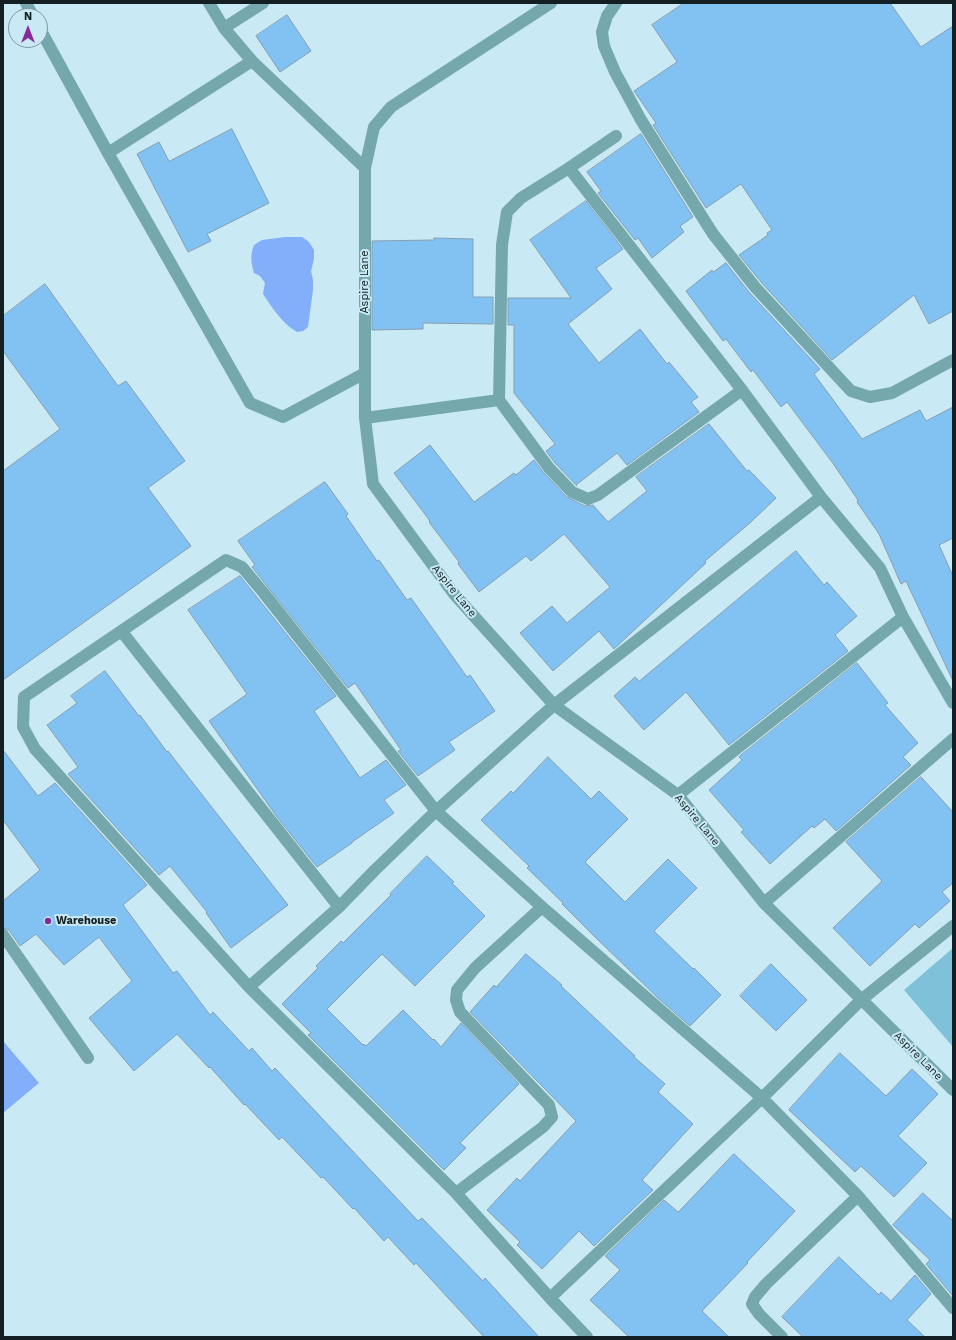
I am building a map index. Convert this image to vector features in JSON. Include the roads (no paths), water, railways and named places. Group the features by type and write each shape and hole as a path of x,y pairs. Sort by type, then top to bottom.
{"street":[{"path":"209,3 224,28 252,61 366,168"},
{"path":"224,28 263,3"},
{"name":"Aspire Lane","path":"551,3 391,107 374,127 366,168 366,418 373,484 454,594 554,705 678,795 764,903 953,1090"},
{"path":"616,3 606,16 602,32 604,46 615,72 641,120 713,234 755,287 851,392 870,397 892,393 953,360"},
{"path":"48,43 250,403 283,417 366,373"},
{"path":"108,152 252,61"},
{"path":"616,136 521,198 507,212 502,245 499,400 549,468 572,492 588,499 598,494 742,390"},
{"path":"569,168 742,390 821,497 880,568 903,617 953,703"},
{"path":"366,418 499,400"},
{"path":"249,987 339,907 436,811 554,705 821,497"},
{"path":"587,1337 456,1193 249,987 35,749 23,727 24,697 122,632 226,560 242,567 263,592 436,811 542,907 762,1098 858,1196 953,1308"},
{"path":"678,795 903,617"},
{"path":"122,632 339,907"},
{"path":"764,903 953,739"},
{"path":"456,1193 543,1127 552,1117 549,1105 460,1012 456,1000 457,990 475,968 542,907"},
{"path":"550,1298 762,1098 861,1000 953,926"},
{"path":"3,935 88,1058"},
{"path":"782,1337 758,1314 752,1304 755,1297 766,1284 858,1196"}],"water":[{"path":"285,237 302,237 309,242 314,250 314,259 311,271 313,290 308,327 303,331 297,332 282,320 263,294 265,283 260,276 254,273 251,256 254,245 262,240"},
{"path":"3,1041 39,1083 3,1113"}],"place":[{"name":"Warehouse","path":"48,921"}]}
